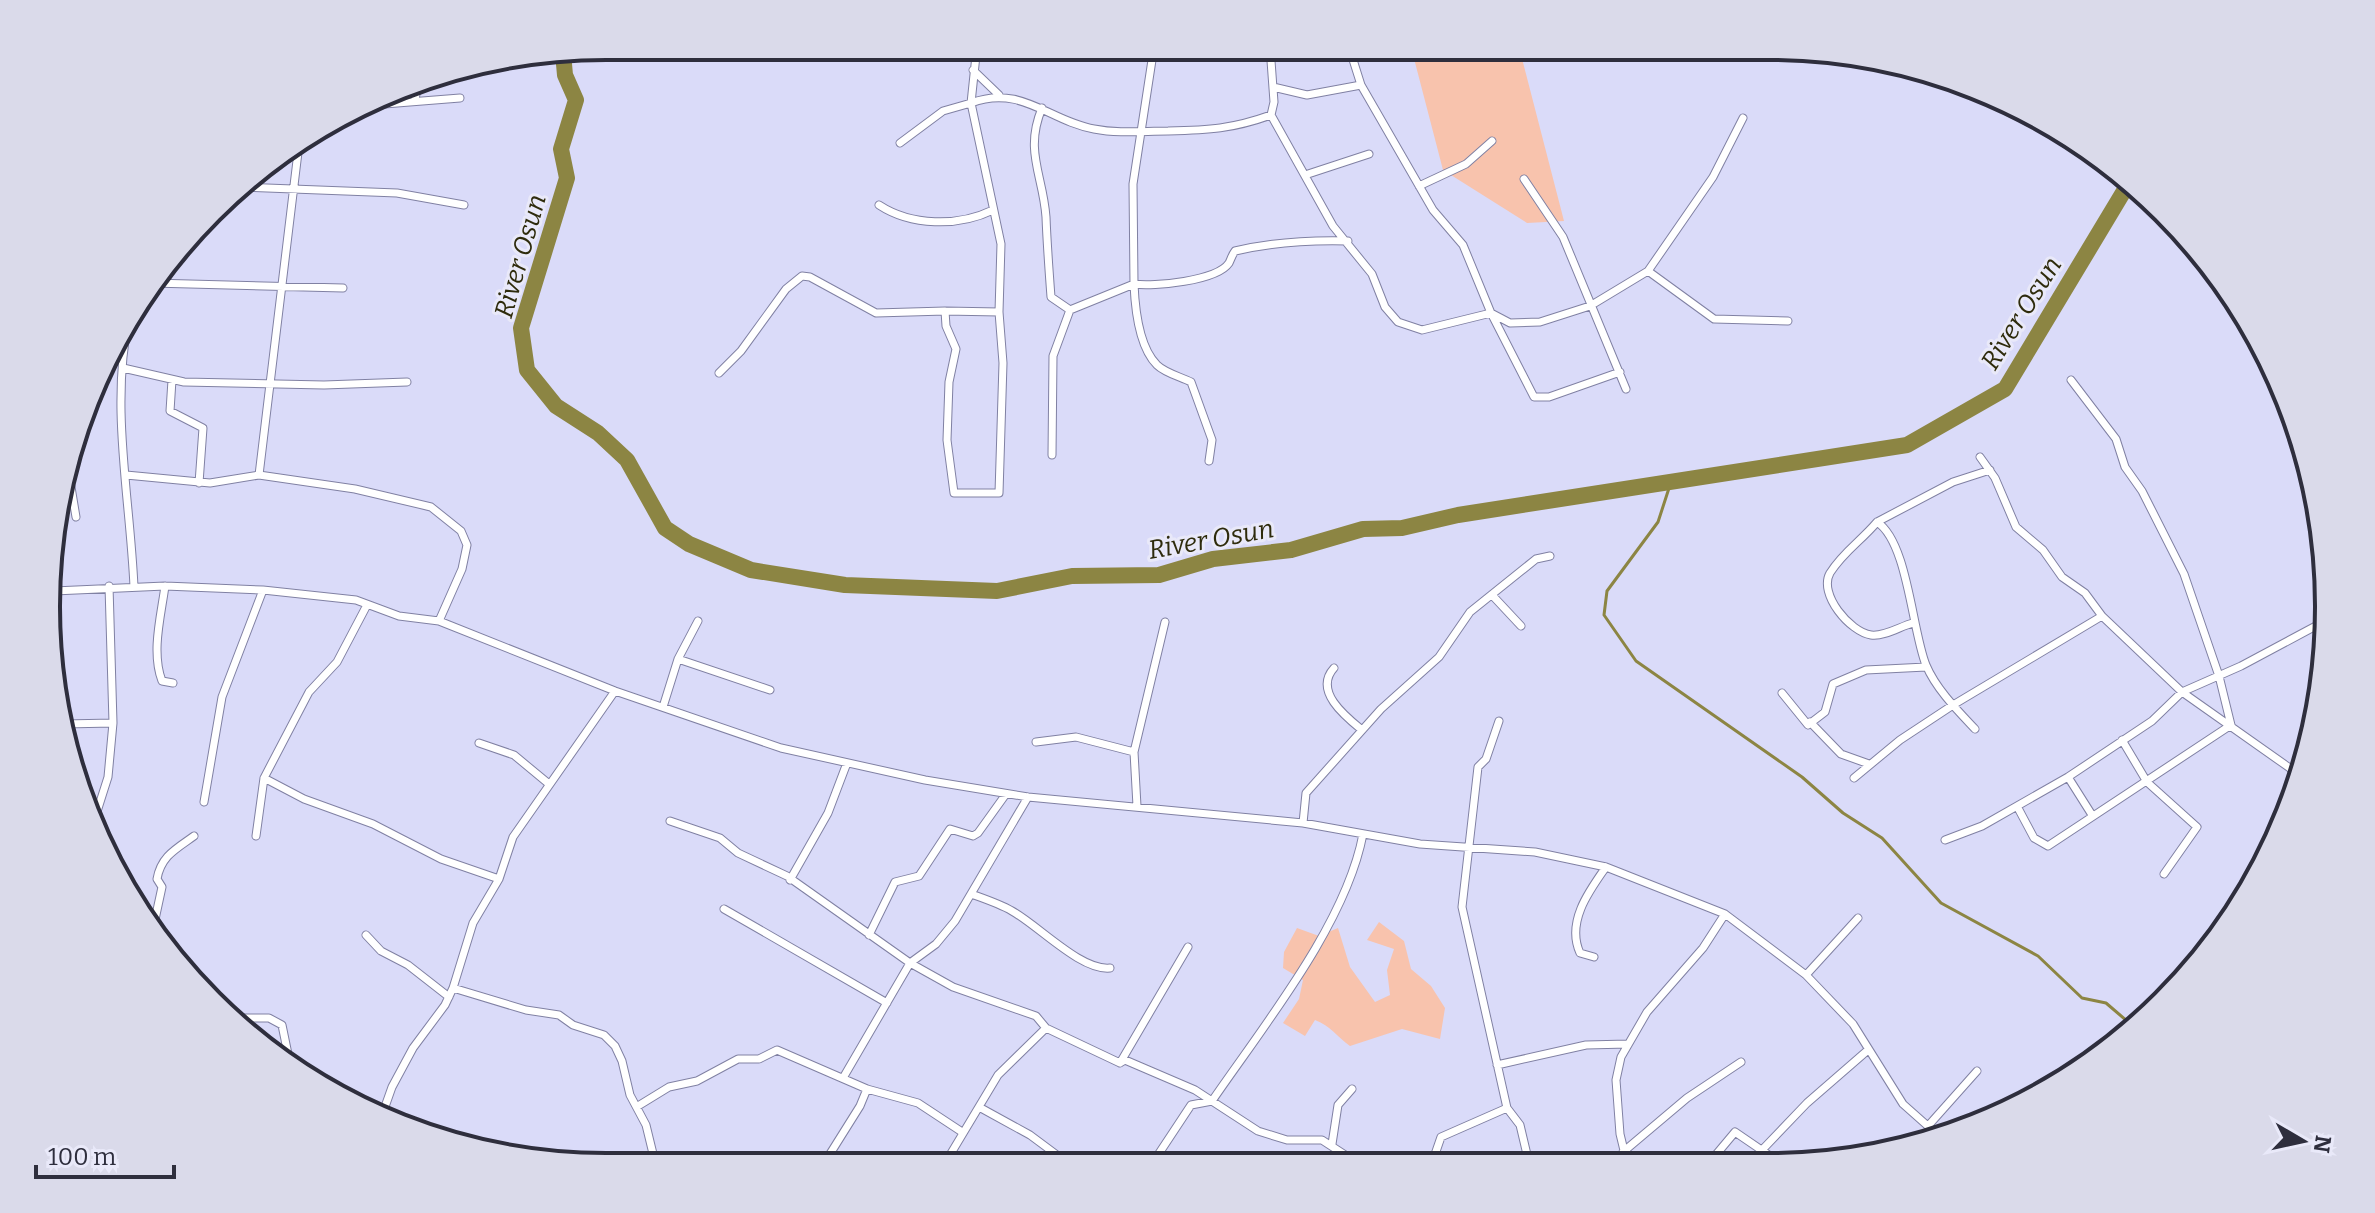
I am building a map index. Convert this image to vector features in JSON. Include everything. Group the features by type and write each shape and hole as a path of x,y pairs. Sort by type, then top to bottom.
{"street":[{"path":"945,311 946,326 956,349 949,382 951,488 954,493 994,495 1001,486 1001,244 971,103 975,60"},
{"path":"1152,60 1133,184 1135,306 1157,366 1191,382 1212,440 1209,461"},
{"path":"1271,60 1271,115 1333,226 1372,274 1385,307 1406,327 1422,330 1491,313 1510,323 1540,322 1590,306 1648,271 1713,177 1743,118"},
{"path":"1353,60 1361,85 1433,210 1463,245 1491,313 1534,397 1549,397 1620,372"},
{"path":"973,70 999,95 1042,108 1092,129 1143,133 1223,130 1271,115"},
{"path":"1273,87 1307,95 1361,85"},
{"path":"415,99 416,95"},
{"path":"900,143 943,111 999,95"},
{"path":"399,101 460,98"},
{"path":"1042,108 1034,129 1033,144 1046,215 1051,297 1070,310"},
{"path":"1419,186 1466,164 1492,141"},
{"path":"1305,175 1369,154"},
{"path":"259,475 297,156"},
{"path":"1524,179 1563,237 1626,389"},
{"path":"256,188 397,193 464,205"},
{"path":"879,205 902,218 938,221 967,220 993,210"},
{"path":"1052,455 1053,356 1070,310 1134,284 1147,286 1197,278 1229,264 1235,251 1302,240 1348,241"},
{"path":"1648,271 1714,319 1788,321"},
{"path":"719,373 741,351 786,289 802,276 810,277 876,313 999,312"},
{"path":"166,283 343,288"},
{"path":"121,355 119,432 126,475 134,587"},
{"path":"123,368 172,380 407,382"},
{"path":"172,380 170,411 203,428 199,483"},
{"path":"2071,380 2116,439 2125,467 2184,574 2219,676 2231,725"},
{"path":"263,451 265,466 273,477"},
{"path":"1980,457 1990,470 2016,527 2043,550 2062,577 2085,593 2102,616 2182,692 2290,768"},
{"path":"1913,623 1881,635 1867,634 1850,623 1829,595 1828,578 1843,553 1877,522 1953,482 1990,470"},
{"path":"126,475 156,475 199,483 259,475 355,489 431,507 452,521 467,545 462,569 439,621"},
{"path":"72,495 76,517"},
{"path":"1877,522 1894,544 1901,571 1912,593 1913,623 1926,667 1975,729"},
{"path":"1303,823 1306,793 1362,730 1439,657 1470,612 1536,559 1550,556"},
{"path":"99,807 108,777 113,723 109,586"},
{"path":"165,586 158,630 158,671 162,681 173,683"},
{"path":"60,590 165,586 263,590 356,600 399,616 439,621 615,691 781,748 847,763 1006,794 1303,823 1420,844 1535,852 1606,867 1725,914 1806,975 1835,1003 1903,1104 1930,1128"},
{"path":"204,802 222,697 263,590"},
{"path":"1492,595 1521,626"},
{"path":"256,836 264,778 309,692 337,662 367,605"},
{"path":"1854,778 1953,705 2102,616"},
{"path":"663,707 678,659 698,621"},
{"path":"1137,806 1134,752 1165,622"},
{"path":"1945,840 2018,808 2068,777 2152,721 2182,692 2314,627"},
{"path":"678,659 770,690"},
{"path":"1782,693 1805,724 1825,712 1833,684 1851,673 1926,667"},
{"path":"1334,668 1327,680 1330,697 1362,730"},
{"path":"385,1106 413,1048 449,997 473,923 499,879 513,837 615,691"},
{"path":"1499,721 1486,759 1478,767 1462,907 1507,1108 1520,1125 1527,1153"},
{"path":"1810,722 1841,754 1869,764"},
{"path":"73,724 113,723"},
{"path":"2018,808 2034,838 2044,846 2231,725"},
{"path":"1036,742 1076,737 1134,752"},
{"path":"2122,740 2147,782 2197,827 2164,874"},
{"path":"479,743 514,755 549,784"},
{"path":"790,880 828,813 847,763"},
{"path":"2068,777 2092,815"},
{"path":"264,778 304,799 373,824 441,859 499,879"},
{"path":"869,935 895,882 919,876 950,829 973,836 978,833 1006,794"},
{"path":"843,1078 910,963 936,944 971,894 1028,797"},
{"path":"670,821 720,838 738,853 790,880 910,963 953,987 1036,1016 1046,1028 1120,1063"},
{"path":"1159,1153 1191,1105 1212,1101 1309,956 1357,864 1363,834"},
{"path":"156,915 162,887 157,879 159,865 163,858 194,836"},
{"path":"1594,957 1578,950 1579,910 1606,867"},
{"path":"971,894 1011,911 1086,962 1100,969 1110,968"},
{"path":"724,909 887,1003"},
{"path":"1623,1152 1616,1080 1628,1044 1647,1012 1703,948 1725,914"},
{"path":"1806,975 1858,918"},
{"path":"366,935 381,951 408,965 449,997"},
{"path":"1120,1063 1188,947"},
{"path":"453,988 526,1010 559,1015 573,1025 604,1035 615,1046 652,1153"},
{"path":"247,1018 269,1018 282,1025 287,1049"},
{"path":"951,1153 998,1075 1046,1028"},
{"path":"1497,1065 1586,1045 1628,1044"},
{"path":"638,1106 669,1087 697,1081 738,1059 759,1059 777,1050 867,1089 918,1103 962,1132"},
{"path":"1762,1150 1807,1103 1868,1050"},
{"path":"1120,1063 1125,1060 1212,1101 1233,1117 1273,1137 1332,1144 1344,1153"},
{"path":"1623,1152 1687,1098 1741,1062"},
{"path":"1928,1126 1977,1071"},
{"path":"831,1153 867,1089"},
{"path":"1332,1144 1338,1105 1352,1089"},
{"path":"979,1107 1030,1135 1054,1153"},
{"path":"1435,1153 1441,1137 1507,1108"},
{"path":"1717,1153 1735,1132 1766,1153"}],"shaded area":[{"path":"1414,60 1522,60 1564,221 1527,223 1443,170"},
{"path":"1379,922 1404,941 1411,969 1431,986 1445,1008 1440,1039 1402,1029 1350,1046 1321,1022 1315,1020 1305,1036 1283,1023 1299,999 1303,980 1283,968 1284,952 1297,928 1319,936 1338,928 1350,967 1375,1002 1390,995 1387,970 1394,949 1367,940"}],"waterway":[{"name":"River Osun","path":"564,62 565,75 576,100 561,149 567,178 521,328 527,370 556,406 598,433 627,460 665,528 689,544 751,570 845,585 997,591 1072,576 1159,575 1213,559 1291,550 1363,529 1402,528 1458,515 1907,445 2005,389 2124,192"},
{"path":"1671,482 1658,522 1607,591 1604,615 1636,661 1802,777 1843,813 1882,838 1941,903 2038,956 2082,998 2106,1003 2126,1020"}]}
